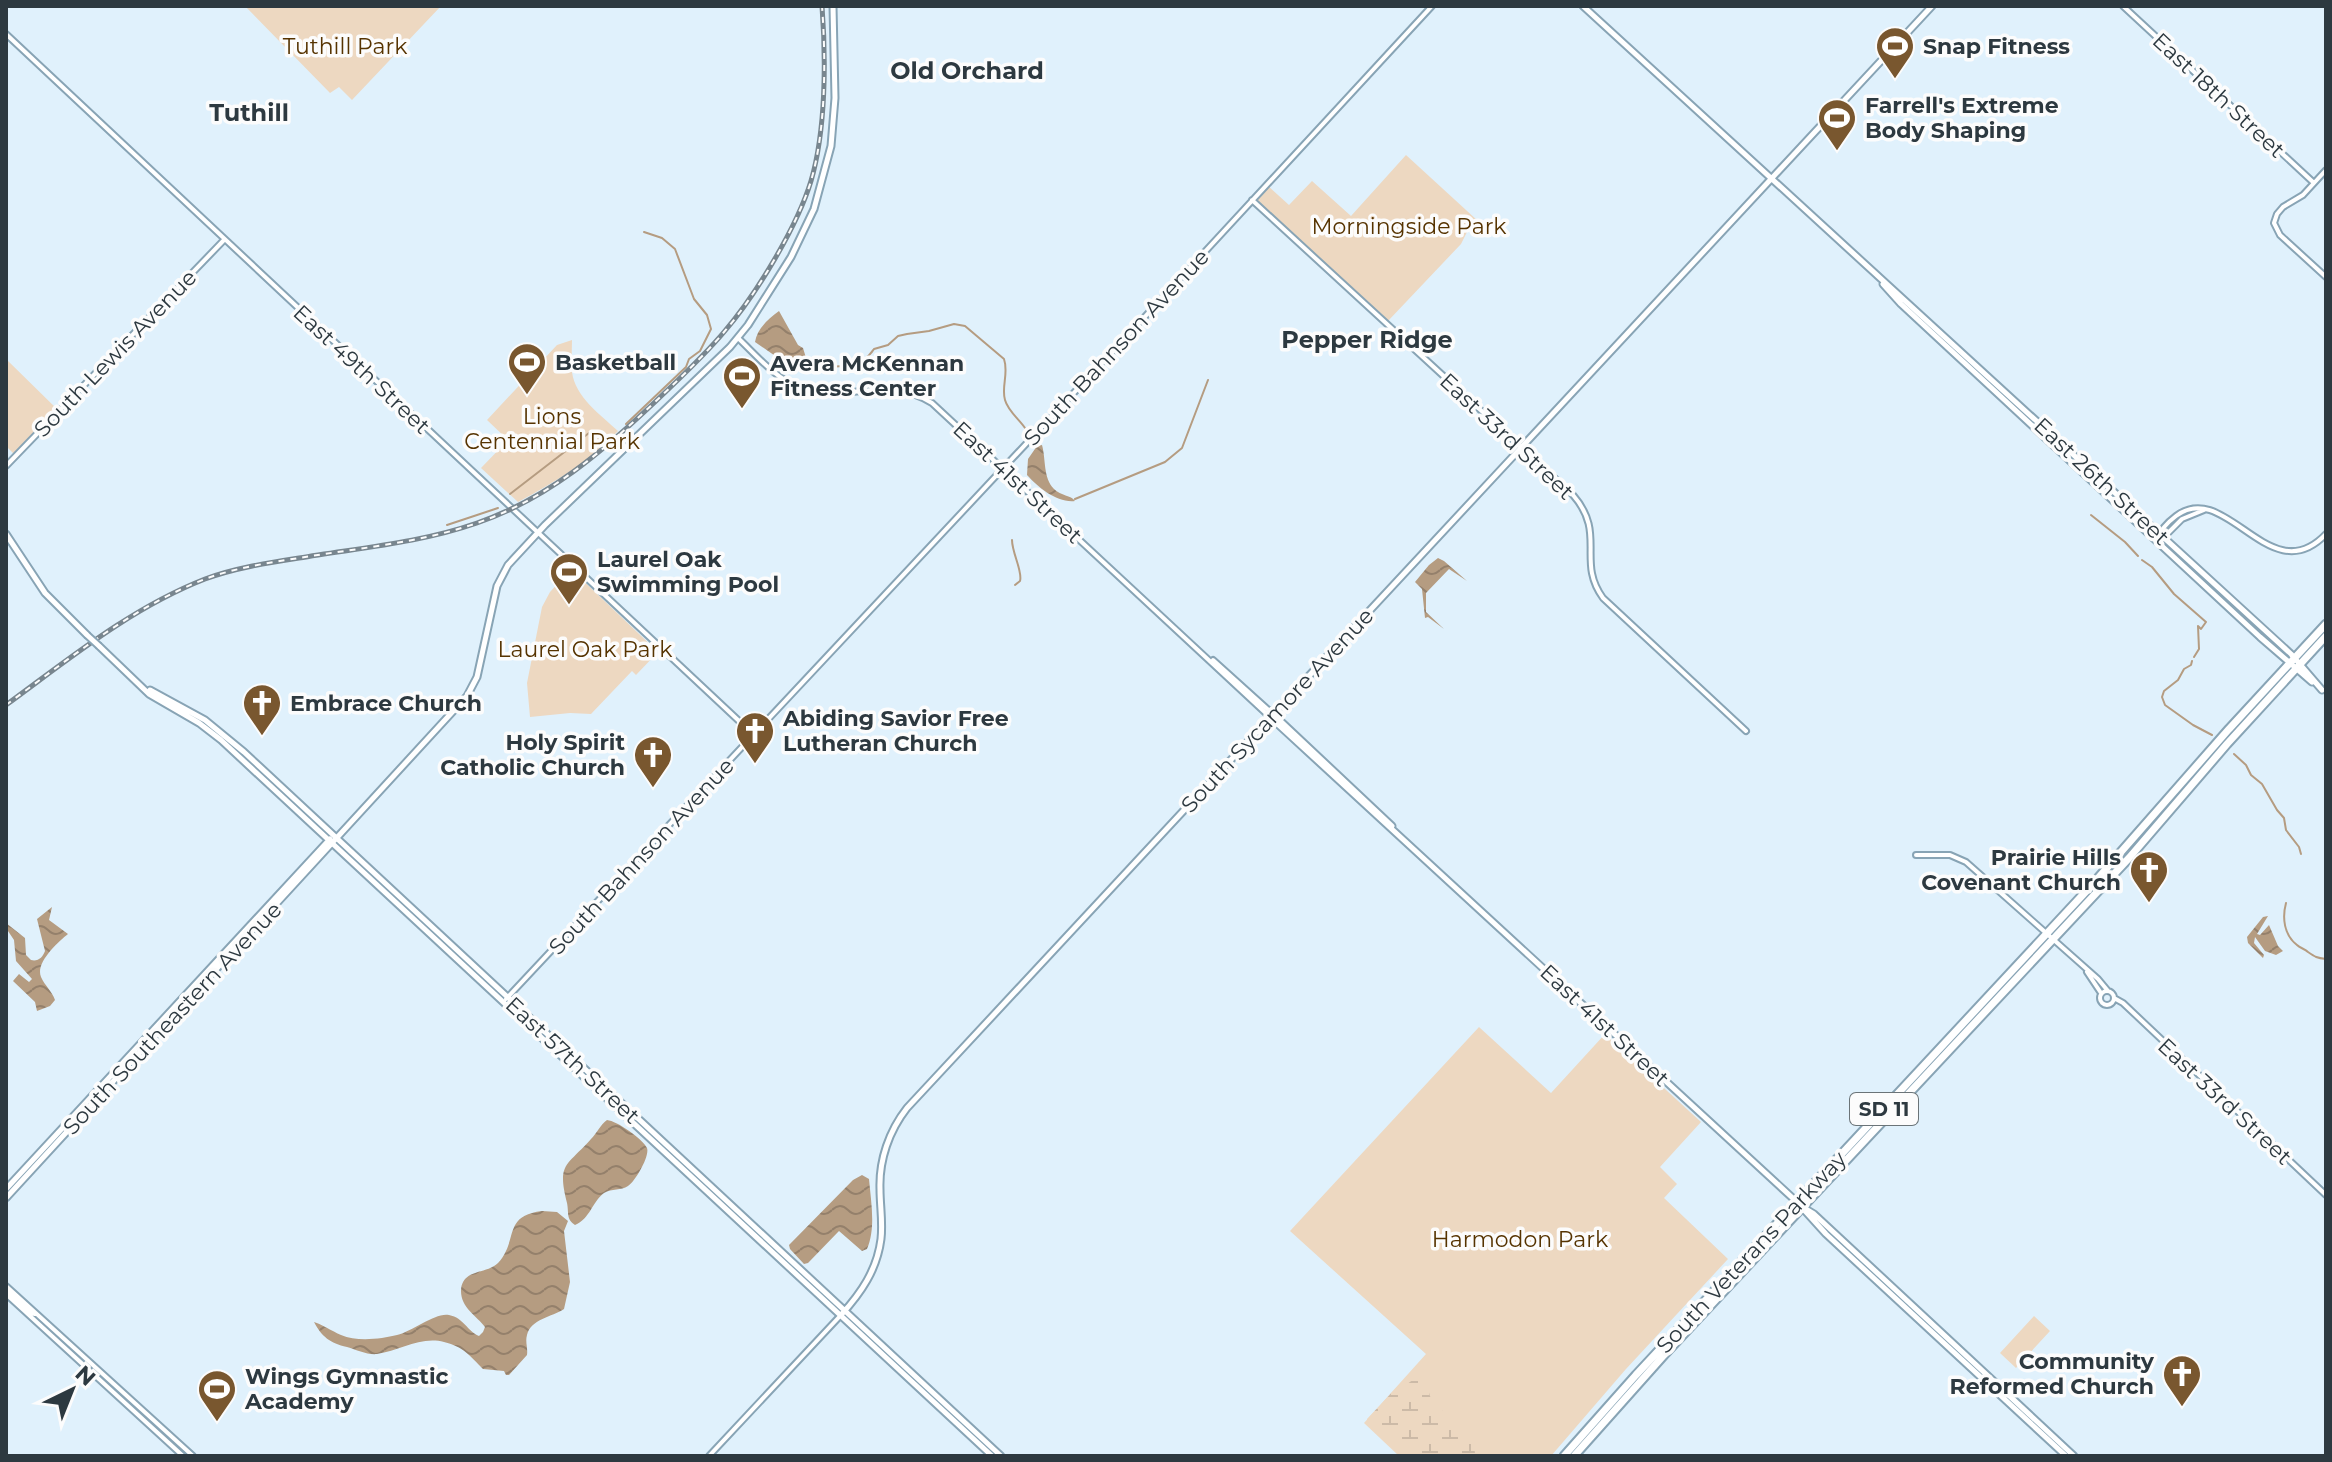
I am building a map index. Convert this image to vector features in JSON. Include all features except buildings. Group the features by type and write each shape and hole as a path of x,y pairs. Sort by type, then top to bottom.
{"highway":[{"name":"South Veterans Parkway","path":"2295,664 2326,624"},
{"name":"South Veterans Parkway","path":"1574,1456 1800,1205 2050,937 2207,754 2326,636"},
{"name":"South Veterans Parkway","path":"1564,1456 1636,1375 1800,1205"}],"main road":[{"name":"South Southeastern Avenue","path":"6,1189 469,692 477,677 495,593 514,558 738,338 796,247 821,187 834,117 833,6"},
{"name":"East 26th Street","path":"1583,6 1877,277 1906,300 2324,692"},
{"name":"South Sycamore Avenue","path":"843,1313 865,1286 877,1259 882,1221 881,1166 887,1143 901,1115 1932,6"},
{"name":"East 57th Street","path":"6,534 45,593 87,635 155,698 207,729 332,840 1001,1456"},
{"name":"East 57th Street","path":"135,679 212,725 271,777 332,840"},
{"name":"East 41st Street","path":"1272,716 2066,1456"},
{"path":"237,755 265,776 271,777"},
{"name":"South Southeastern Avenue","path":"6,1198 332,840"},
{"name":"East 41st Street","path":"1800,1205 1814,1214 2074,1456"},
{"name":"East 57th Street","path":"843,1313 992,1456"}],"street":[{"name":"South Bahnson Avenue","path":"505,1001 1432,6"},
{"name":"East 18th Street","path":"2123,6 2314,183"},
{"name":"East 49th Street","path":"6,34 754,735"},
{"path":"2326,170 2303,195 2283,207 2274,223 2280,235 2326,277"},
{"name":"East 33rd Street","path":"1252,200 1573,495 1584,510 1591,534 1590,569 1603,598 1746,731"},
{"name":"South Lewis Avenue","path":"6,466 224,240"},
{"name":"East 41st Street","path":"738,338 778,375 801,389 827,393 891,388 906,391 939,409 1272,716"},
{"path":"2159,537 2179,521 2204,510 2219,513 2254,538 2285,550 2311,546 2326,534"},
{"name":"East 33rd Street","path":"1916,855 1950,855 1966,862 2087,972 2098,986 2102,1002 2108,1005 2113,1000 2113,994 2087,972"},
{"path":"2101,994 2108,991"},
{"name":"East 33rd Street","path":"2113,1000 2125,1006 2326,1195"},
{"path":"6,1291 36,1313 184,1448 188,1456"},
{"path":"6,1291 37,1323 173,1446 188,1456"},
{"name":"South Sycamore Avenue","path":"709,1456 843,1313"},
{"path":"37,1323 42,1323 71,1346"}],"green space":[{"name":"Tuthill Park","path":"245,6 441,6 352,100 339,87 330,93"},
{"name":"Morningside Park","path":"1406,155 1478,221 1461,244 1388,321 1252,200 1267,185 1289,205 1312,181 1351,216"},
{"name":"Lions Centennial Park","path":"572,340 572,372 578,390 618,431 571,471 518,502 481,468 508,440 487,420 557,345"},
{"path":"6,359 59,411 16,456 6,446"},
{"name":"Laurel Oak Park","path":"571,569 658,652 636,675 632,671 591,714 530,717 527,683 542,607 550,592"},
{"name":"Harmodon Park","path":"1479,1027 1551,1093 1605,1034 1701,1122 1660,1167 1677,1184 1664,1198 1728,1259 1551,1456 1399,1456 1364,1423 1426,1354 1290,1231"},
{"path":"2034,1316 2050,1331 2016,1368 2000,1353"},
{"path":"1421,1374 1428,1381 1434,1404 1464,1431 1475,1452 1474,1456 1405,1456 1391,1440 1368,1425 1367,1419 1398,1386 1403,1387"}],"water":[{"path":"779,311 811,364 802,368 791,367 755,342 764,325"},
{"path":"1042,445 1050,485 1075,501 1055,497 1027,475 1028,459 1037,446"},
{"path":"1438,558 1467,581 1449,569 1426,593 1426,612 1444,629 1425,618 1422,589 1415,582"},
{"path":"52,907 49,920 68,934 48,953 41,966 41,977 55,1000 50,1006 37,1011 35,1002 13,981 19,974 29,982 32,979 16,961 14,940 6,923 25,938 26,955 31,960 38,960 45,951 37,919"},
{"path":"2268,916 2257,934 2260,935 2269,925 2283,951 2276,955 2265,951 2255,937 2254,943 2264,955 2263,958 2248,943 2247,937 2263,917"},
{"path":"607,1120 640,1140 647,1148 646,1157 631,1184 604,1193 584,1219 575,1225 568,1216 563,1180 566,1166"},
{"path":"862,1175 869,1179 872,1206 867,1249 862,1251 839,1231 804,1264 789,1245 853,1180"},
{"path":"542,1211 557,1212 568,1221 564,1231 570,1282 564,1309 533,1325 526,1338 527,1355 509,1375 504,1371 483,1369 462,1349 444,1342 418,1342 377,1354 362,1352 331,1341 314,1322 347,1337 369,1339 397,1335 438,1316 449,1315 479,1336 485,1327 464,1302 462,1284 470,1275 498,1263 521,1218"}],"waterway":[{"path":"626,424 686,367 689,359 700,351 711,329 707,315 694,299 675,249 662,238 644,232"},
{"path":"809,365 836,367 853,364 898,336 954,324 965,326 1004,359 1005,400 1025,428"},
{"path":"1075,499 1165,462 1182,448 1208,380"},
{"path":"510,494 589,433 600,433"},
{"path":"447,525 498,508"},
{"path":"2091,515 2138,556"},
{"path":"1012,540 1021,577 1015,585"},
{"path":"2142,560 2206,622 2201,629 2198,626 2199,649 2194,657"},
{"path":"2192,661 2162,697 2165,705 2212,735"},
{"path":"2234,754 2262,784 2284,818 2286,830 2301,854"},
{"path":"2286,903 2284,920 2289,936 2312,955 2326,959"}],"railway":[{"path":"6,705 126,619 205,579 275,562 411,540 477,523 528,501 551,487 615,438 724,332 762,280 796,219 811,181 820,140 824,71 822,6"}],"place":[{"name":"Snap Fitness","path":"1895,80"},
{"name":"Farrell's Extreme Body Shaping","path":"1837,152"},
{"name":"Basketball","path":"527,396"},
{"name":"Avera McKennan Fitness Center","path":"742,410"},
{"name":"Laurel Oak Swimming Pool","path":"569,606"},
{"name":"Embrace Church","path":"262,737"},
{"name":"Abiding Savior Free Lutheran Church","path":"755,765"},
{"name":"Holy Spirit Catholic Church","path":"653,789"},
{"name":"Prairie Hills Covenant Church","path":"2149,904"},
{"name":"Community Reformed Church","path":"2182,1408"},
{"name":"Wings Gymnastic Academy","path":"217,1423"}],"district":[{"name":"Old Orchard","path":"967,71"},
{"name":"Tuthill","path":"249,113"},
{"name":"Pepper Ridge","path":"1367,340"}]}
